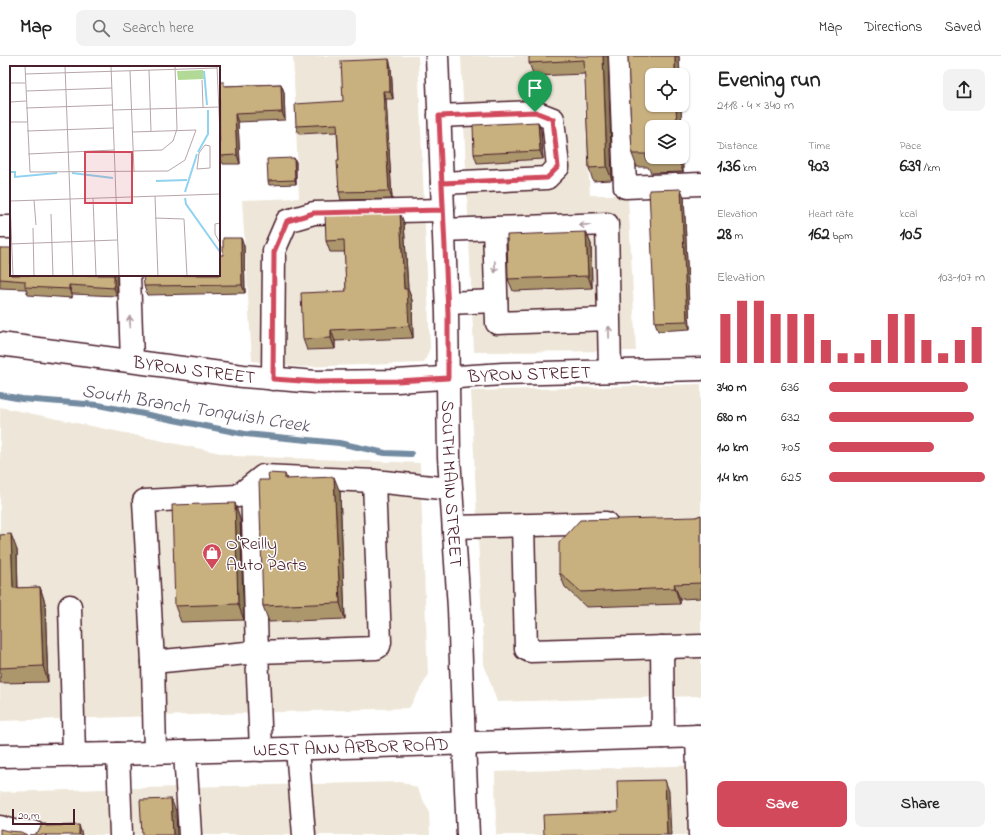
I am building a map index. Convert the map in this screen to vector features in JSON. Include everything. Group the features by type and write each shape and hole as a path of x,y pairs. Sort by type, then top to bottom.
{"main road":[{"name":"SOUTH MAIN STREET","path":"437,56 447,304 449,457 459,608 468,835"},
{"path":"620,56 625,187 701,184"},
{"path":"439,116 535,112 553,119 558,167 547,178 442,183"},
{"path":"273,379 274,252 287,221 314,213 443,220 494,228 607,224 610,371"},
{"path":"494,228 497,323 609,319"},
{"path":"129,276 132,361"},
{"path":"447,304 496,301"},
{"name":"BYRON STREET","path":"0,344 243,376 316,382 397,381 503,374 701,368"},
{"path":"155,753 153,662 144,501 238,496 263,476 374,481 451,489"},
{"path":"153,662 257,652 376,648 379,646 374,481"},
{"path":"252,485 261,750"},
{"path":"454,527 628,522"},
{"path":"523,525 526,649 530,651 701,646"},
{"path":"70,606 74,755"},
{"path":"662,647 663,737"},
{"path":"699,736 700,835"},
{"name":"WEST ANN ARBOR ROAD","path":"0,756 297,749 699,736"},
{"path":"297,749 304,835"},
{"path":"186,752 190,835"},
{"path":"118,754 121,835"},
{"path":"0,827 13,832 34,832 34,835"}],"shaded area":[{"path":"293,56 418,56 430,348 424,363 299,367 252,361 242,200 299,198"},
{"path":"461,56 582,56 590,195 628,195 636,351 474,352"},
{"path":"701,384 701,696 497,702 484,664 471,391"},
{"path":"0,407 235,456 420,463 428,676 409,708 0,721"},
{"path":"701,765 701,835 496,835 495,772"},
{"path":"403,782 417,788 429,811 430,835 0,835 0,792"}],"building":[{"path":"529,56 603,56 607,167 589,168 584,60 529,63"},
{"path":"628,56 675,56 675,68 645,68 645,112 676,112 677,120 645,120 645,154 632,154"},
{"path":"389,59 390,91 383,91 389,191 339,192 337,124 296,126 295,104 343,101 341,61"},
{"path":"220,82 224,82 224,86 281,84 282,112 235,114 237,155 220,156"},
{"path":"538,122 540,151 474,154 473,125"},
{"path":"294,158 295,180 268,181 267,159"},
{"path":"681,189 687,321 655,322 649,190"},
{"path":"400,212 404,289 407,289 409,326 331,330 331,338 303,339 301,293 346,291 344,240 326,241 325,214"},
{"path":"586,232 588,276 508,279 507,235"},
{"path":"223,238 241,238 242,285 144,286 143,276 220,276 220,255 223,255"},
{"path":"0,248 10,248 10,276 114,276 114,288 69,285 69,289 25,287 25,281 0,279"},
{"path":"268,473 285,474 285,479 334,477 340,603 263,606 259,480 269,480"},
{"name":"O'Reilly Auto Parts","path":"235,503 238,604 175,606 172,505"},
{"path":"701,515 701,583 674,584 675,588 581,592 559,572 559,543 580,520 696,517"},
{"path":"11,534 13,588 40,587 43,666 0,668 0,535"},
{"path":"665,780 667,835 544,835 543,815 618,812 617,781"},
{"path":"171,799 173,835 142,835 140,800"},
{"path":"42,824 46,824 46,826 79,825 79,835 33,835 39,831"},
{"path":"0,829 21,832 27,835 0,835"}],"waterway":[{"name":"South Branch Tonquish Creek","path":"0,395 22,399 98,405 245,434 339,443 385,453 411,454"}],"place":[{"name":"O'Reilly Auto Parts","path":"212,570"}],"route":[{"path":"535,112 553,119 558,167 547,178 442,183 448,313 448,378 397,381 316,382 273,379 274,252 287,221 314,213 443,210 439,116 535,112"}]}
